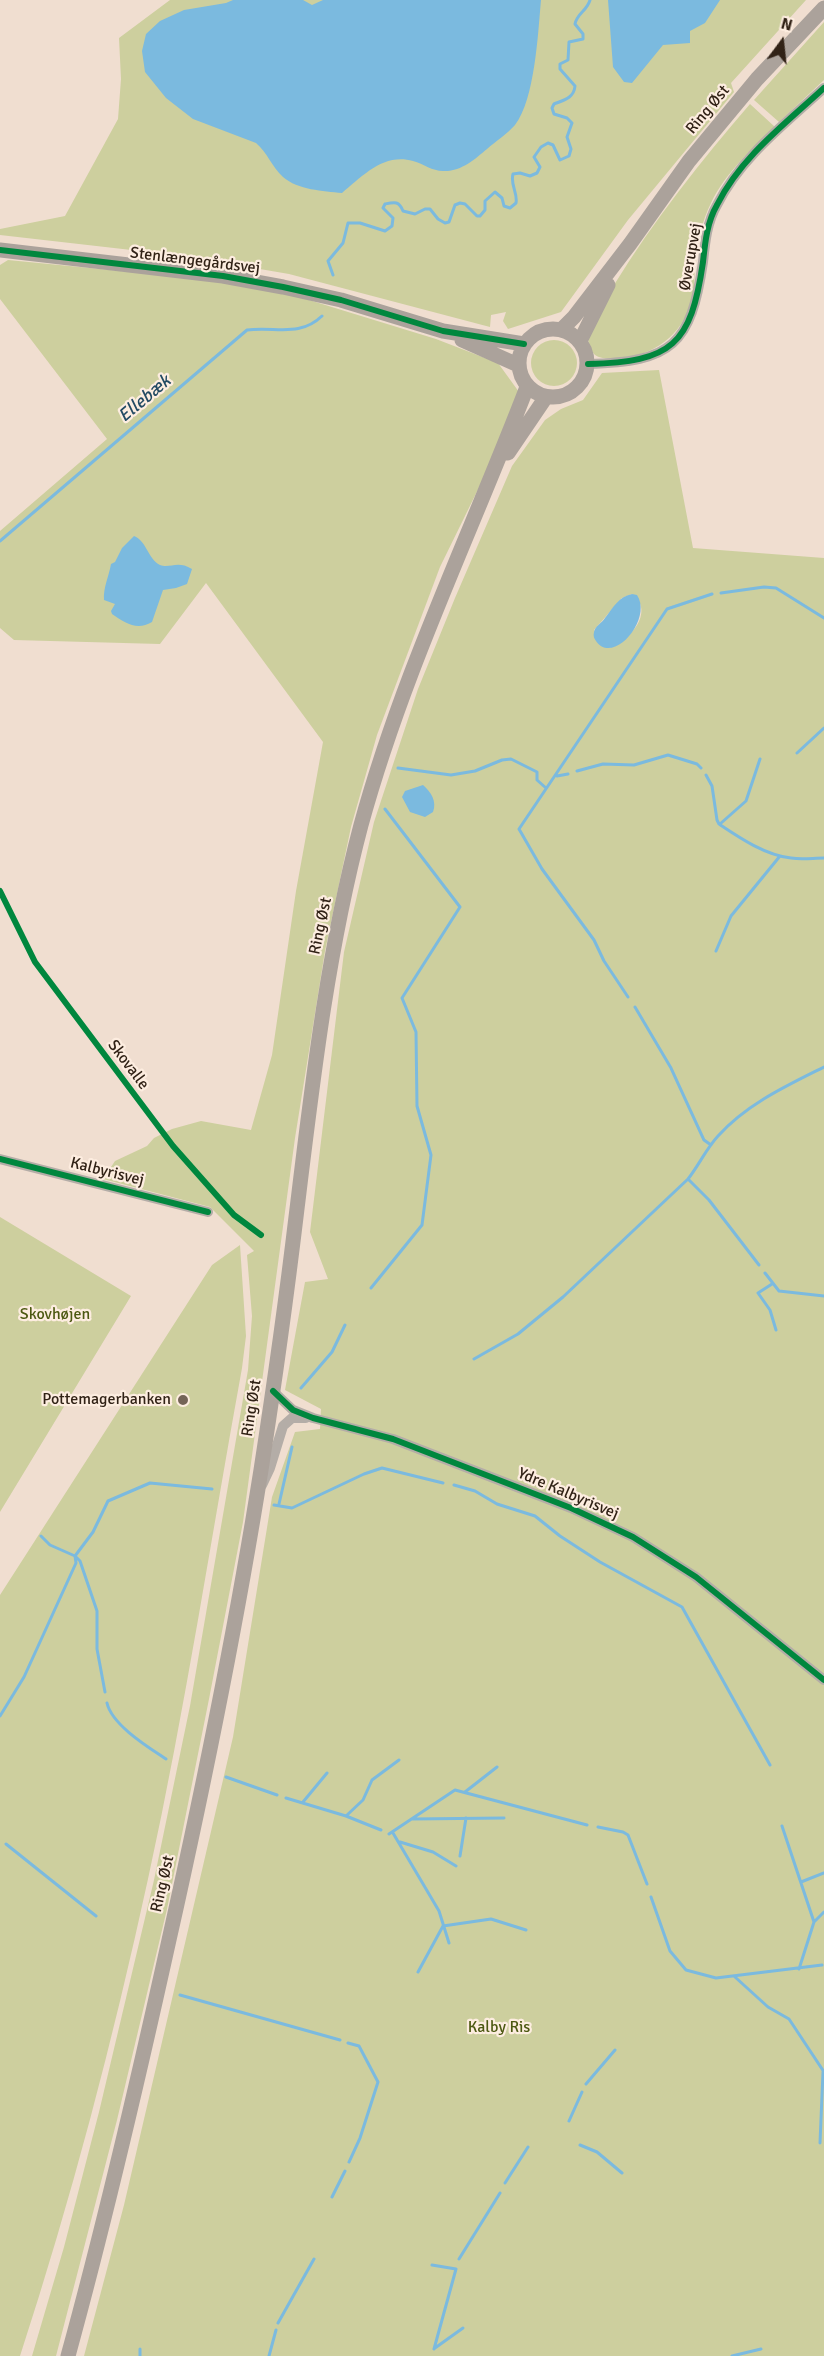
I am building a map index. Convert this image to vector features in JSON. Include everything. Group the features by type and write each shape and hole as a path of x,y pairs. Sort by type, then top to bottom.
{"main road":[{"name":"Ring Øst","path":"561,330 574,317 630,244 689,161 757,79 824,8"},
{"name":"Ring Øst","path":"580,341 630,244"},
{"name":"Stenlængegårdsvej","path":"0,250 223,276 283,286 341,300 443,331 518,365"},
{"path":"561,330 580,341 586,352 588,364 585,377 572,393 559,398 546,398 527,387 518,365 524,344 540,331 561,330"},
{"name":"Stenlængegårdsvej","path":"443,331 524,344"},
{"name":"Ring Øst","path":"68,2356 125,2139 211,1754 273,1391 317,1048 333,955 361,828 390,731 424,636 493,475 527,387"},
{"name":"Ring Øst","path":"493,475 546,398"}],"street":[{"name":"Øverupvej","path":"588,364 628,363 653,356 668,347 682,333 692,316 698,296 707,233 715,207 729,182 752,155 824,88"},
{"name":"Kalbyrisvej","path":"0,1159 208,1212"},
{"name":"Ydre Kalbyrisvej","path":"273,1391 293,1410 313,1418 393,1438 560,1504 633,1537 696,1577 824,1680"},
{"name":"Ydre Kalbyrisvej","path":"256,1497 270,1468 283,1426 292,1418 313,1418"}],"green space":[{"path":"170,0 806,0 731,83 734,92 628,220 561,312 508,329 503,321 506,312 491,315 490,327 289,274 184,256 0,235 0,229 65,216 118,119 121,79 119,38"},
{"path":"824,22 824,80 779,122 754,100"},
{"path":"750,104 775,127 732,171 711,203 700,232 693,295 684,319 669,338 649,351 617,358 597,356 592,351 588,338 592,324 629,261 696,169"},
{"path":"8,260 213,280 296,296 436,339 498,363 519,392 487,471 440,567 377,735 351,827 325,951 295,1138 243,1522 209,1699 167,1909 117,2120 56,2356 32,2356 64,2247 99,2112 154,1880 190,1706 248,1370 252,1316 247,1255 254,1251 210,1207 103,1179 115,1161 147,1146 154,1138 172,1129 201,1121 251,1130 272,1055 296,891 323,742 206,583 160,644 14,640 0,628 0,531 107,439 0,299 0,265"},
{"path":"554,340 570,347 577,363 570,379 554,386 538,379 531,363 538,347"},
{"name":"Kalby Ris","path":"659,370 693,548 824,558 824,2356 84,2356 124,2205 233,1737 272,1497 295,1432 320,1429 321,1409 285,1390 305,1282 328,1279 310,1232 344,952 374,822 418,689 512,466 545,420 561,409 583,400 602,373","holes":["632,594 639,601 641,617 637,625 624,639 609,648 594,630 622,598"]},
{"name":"Skovhøjen","path":"0,1217 131,1296 0,1512"},
{"path":"240,1245 246,1336 242,1368 186,1688 148,1879 90,2119 39,2297 20,2356 0,2356 0,1595 212,1265"}],"water":[{"path":"233,0 303,0 312,5 323,0 541,0 531,83 522,114 512,128 478,157 450,171 439,171 402,159 392,160 374,168 342,193 296,185 283,177 256,143 193,119 166,98 145,72 142,51 146,34 160,21 184,10"},
{"path":"608,0 720,0 705,23 690,31 690,43 663,45 632,83 624,82 613,67"},
{"path":"134,536 141,541 160,565 182,565 192,569 187,584 163,590 152,622 141,626 126,623 112,614 111,611 115,604 104,600 111,564 115,562 122,548"},
{"path":"632,594 637,595 641,605 636,627 621,644 612,648 603,647 595,639 597,626 619,600"},
{"path":"423,785 434,800 433,812 425,817 410,812 402,797 405,791"}],"waterway":[{"name":"Ellebæk","path":"333,275 328,261 343,243 348,223 360,223 385,231 392,226 393,218 383,208 385,204 396,203 403,211 415,214 430,209 438,219 445,223 449,222 455,205 460,203 465,204 477,216 480,216 485,210 485,201 495,192 502,198 504,206 510,208 516,203 512,182 513,174 520,173 530,176 537,173 540,167 534,157 541,147 548,143 553,145 560,160 569,156 571,149 567,137 572,123 567,118 554,114 552,108 554,104 571,96 574,90 575,86 560,69 560,64 568,60 569,42 583,39 583,34 575,24 590,0"},
{"name":"Ellebæk","path":"0,541 247,330 296,329 305,327 322,316"},
{"path":"721,593 764,587 776,588 824,618"},
{"path":"628,997 604,961 594,940 542,869 519,829 667,609 712,594"},
{"path":"797,753 824,728"},
{"path":"577,771 603,764 634,765 668,755 697,764 701,768"},
{"path":"398,768 451,775 475,771 502,760 511,759 537,772 537,780 546,788"},
{"path":"720,824 746,801 760,759"},
{"path":"557,776 568,774"},
{"path":"706,775 712,786 719,824 753,845 781,856 795,859 824,858"},
{"path":"371,1288 422,1225 431,1155 417,1106 416,1032 402,998 460,907 385,809"},
{"path":"716,951 731,916 780,856"},
{"path":"635,1007 671,1068 704,1140 711,1145"},
{"path":"474,1359 518,1334 563,1297 688,1179 714,1141 741,1114 795,1081 824,1067"},
{"path":"688,1179 709,1200 759,1265"},
{"path":"765,1273 779,1291 824,1296"},
{"path":"772,1284 758,1293 770,1310 776,1330"},
{"path":"301,1388 332,1352 345,1325"},
{"path":"279,1504 292,1447"},
{"path":"274,1505 292,1508 364,1474 382,1468 443,1483"},
{"path":"41,1536 50,1545 75,1556 93,1532 108,1501 150,1483 212,1489"},
{"path":"454,1485 475,1491 497,1504 535,1516 560,1536 600,1562 682,1607 770,1765"},
{"path":"75,1556 80,1561 97,1611 97,1649 105,1692"},
{"path":"0,1716 24,1677 76,1563 75,1556"},
{"path":"107,1703 110,1711 123,1727 166,1759"},
{"path":"346,1816 363,1800 372,1780 399,1760"},
{"path":"465,1792 497,1767"},
{"path":"303,1802 327,1773"},
{"path":"226,1777 277,1795"},
{"path":"389,1834 455,1790 587,1825"},
{"path":"286,1798 346,1816 381,1830"},
{"path":"460,1856 466,1818"},
{"path":"412,1819 504,1818"},
{"path":"782,1826 814,1922 799,1969"},
{"path":"598,1827 628,1835 647,1884"},
{"path":"393,1833 439,1911 449,1943"},
{"path":"400,1842 433,1852 456,1866"},
{"path":"6,1844 96,1916"},
{"path":"801,1882 824,1873"},
{"path":"651,1897 670,1951 686,1970 716,1978 822,1965"},
{"path":"814,1922 824,1912"},
{"path":"418,1972 443,1926 491,1919 526,1930"},
{"path":"735,1977 768,2007 789,2019 824,2072"},
{"path":"180,1995 340,2040"},
{"path":"348,2043 359,2046 378,2082 360,2138 349,2162"},
{"path":"586,2084 615,2050"},
{"path":"820,2143 823,2072"},
{"path":"569,2121 582,2092"},
{"path":"580,2145 597,2152 622,2173"},
{"path":"505,2183 528,2147"},
{"path":"332,2197 345,2171"},
{"path":"459,2259 500,2193"},
{"path":"278,2323 314,2259"},
{"path":"432,2265 456,2269 434,2349"},
{"path":"435,2348 463,2328"},
{"path":"269,2356 276,2330"},
{"path":"140,2349 140,2356"},
{"path":"732,2356 761,2349"}],"cycle path":[{"path":"588,364 640,359 658,353 672,343 683,330 692,313 709,225 727,188 751,156 824,88"},
{"path":"0,250 223,276 341,300 443,331 524,344"},
{"name":"Skovalle","path":"0,891 35,962 173,1146 234,1215 261,1235"},
{"path":"0,1159 208,1212"},
{"path":"273,1391 293,1410 313,1418 393,1439 571,1508 633,1537 696,1577 824,1680"}],"place":[{"name":"Pottemagerbanken","path":"183,1400"}]}
